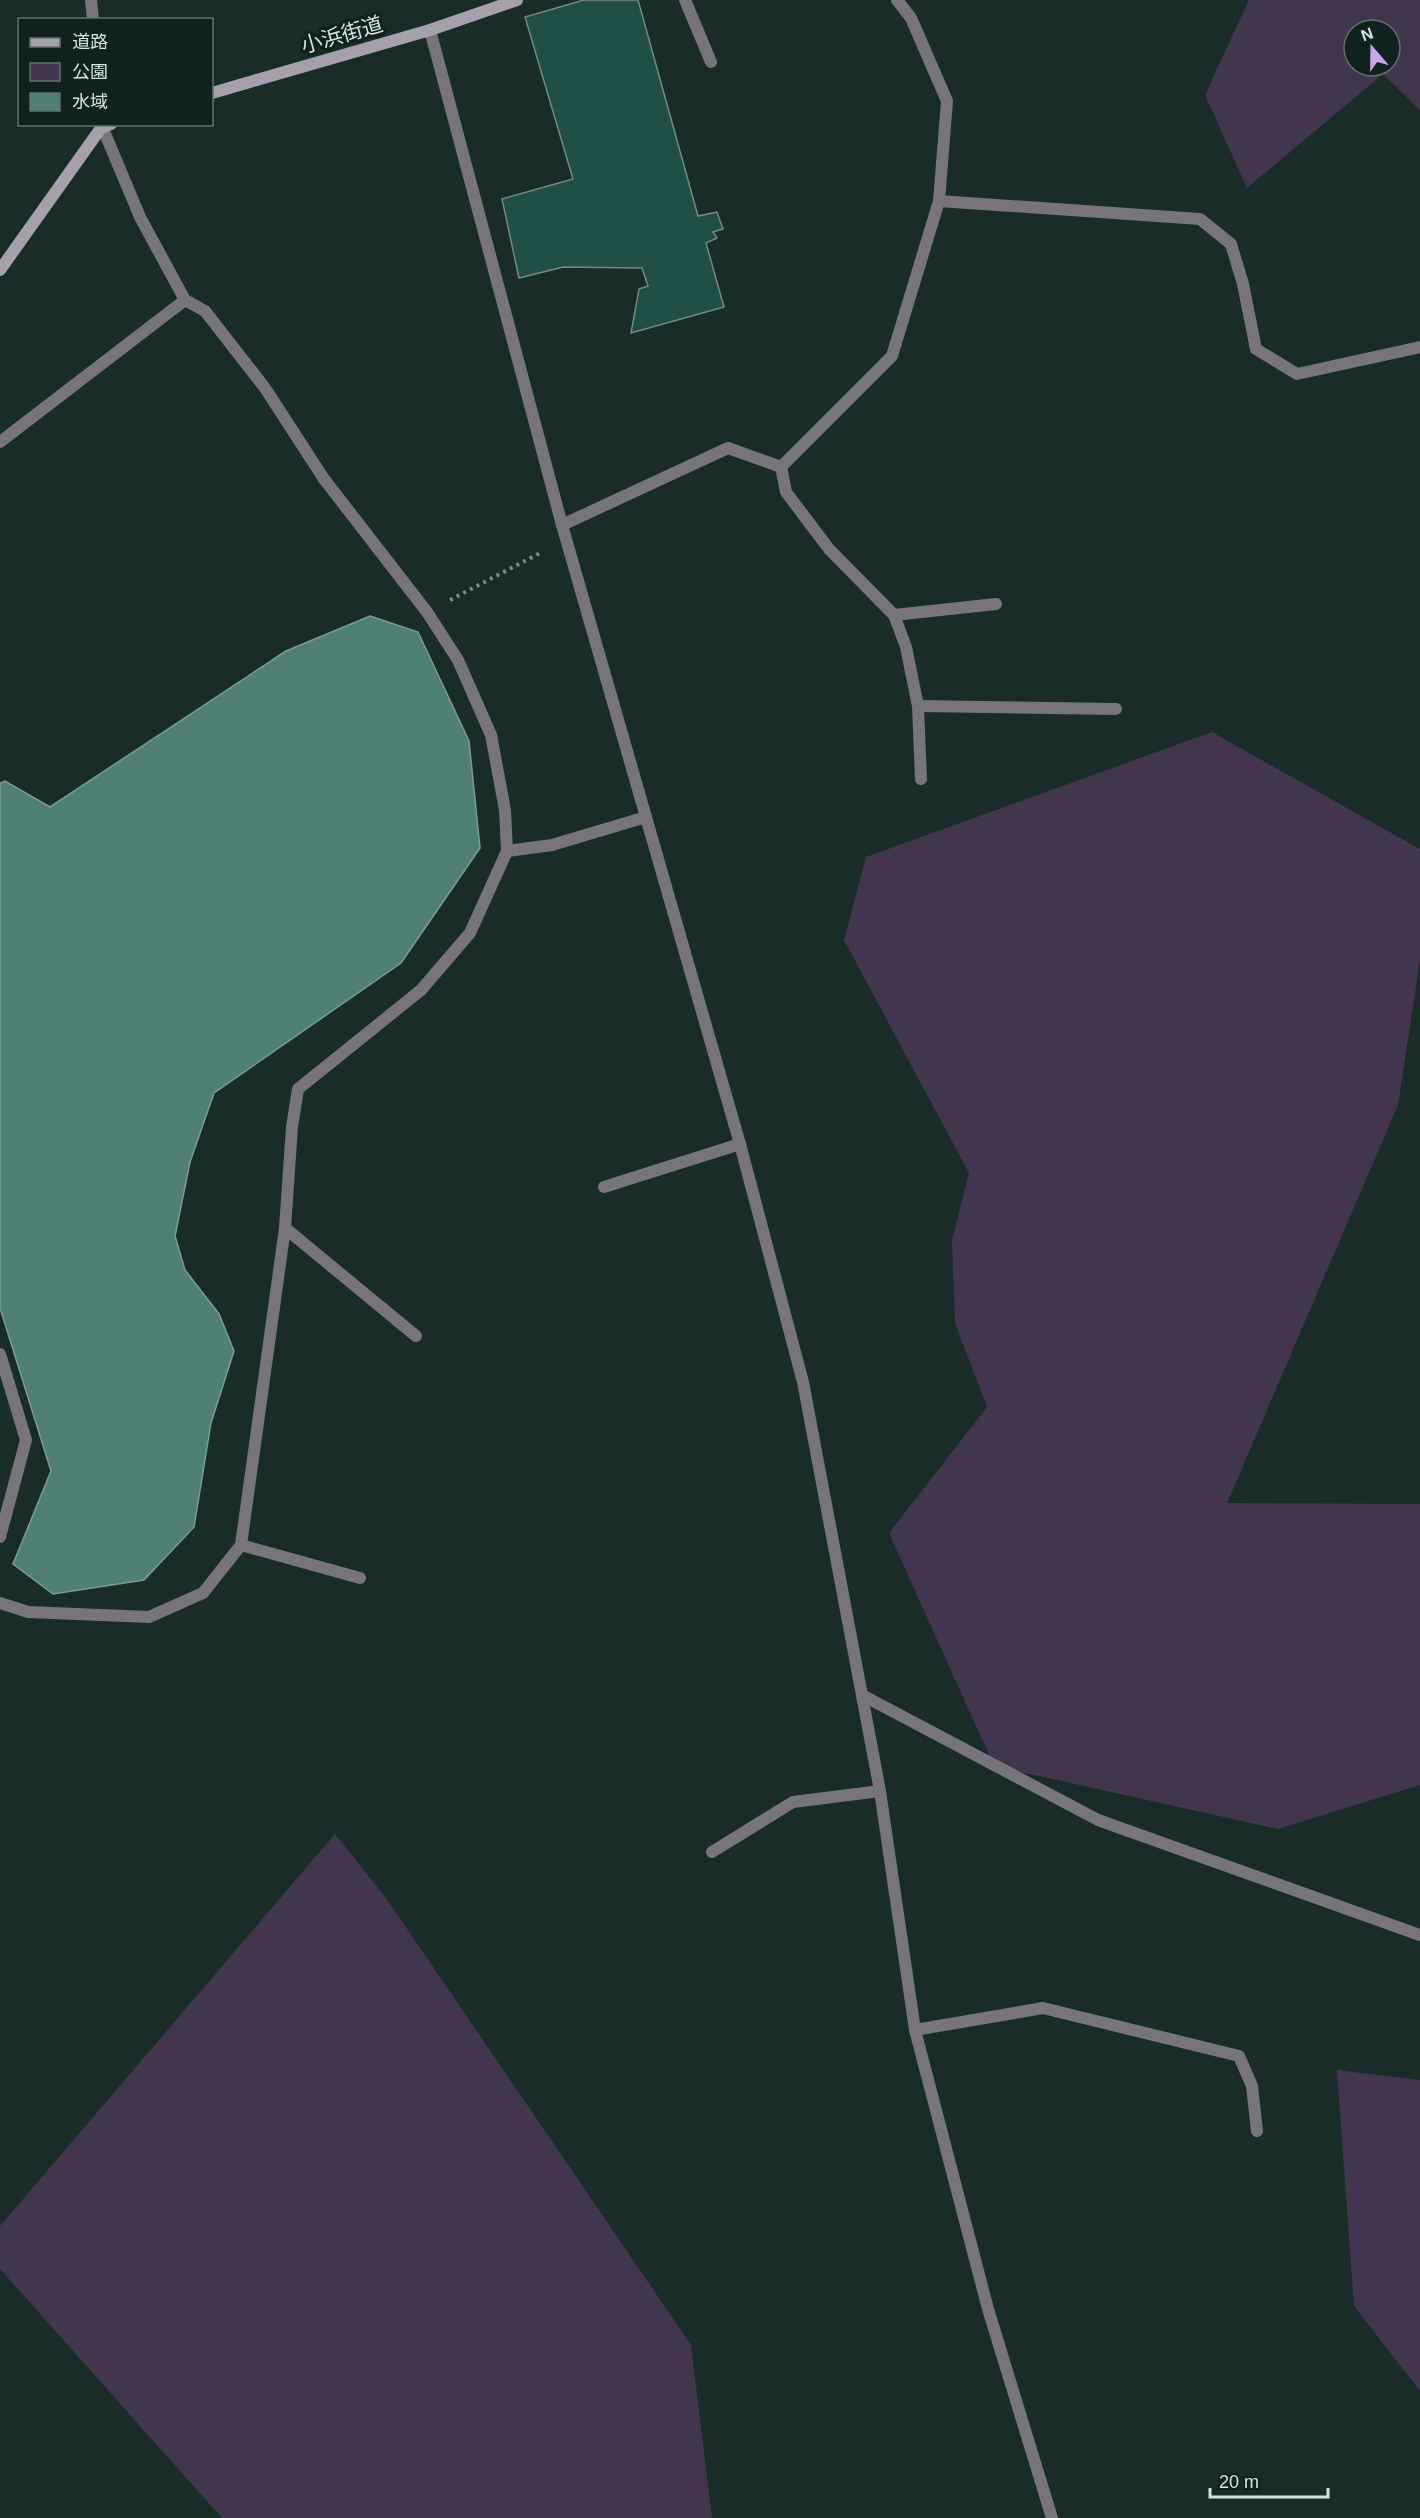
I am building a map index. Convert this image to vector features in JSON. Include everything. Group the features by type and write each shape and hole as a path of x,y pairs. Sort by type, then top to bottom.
{"main road":[{"name":"小浜街道","path":"213,93 430,30 517,0"},
{"path":"0,270 104,126"}],"street":[{"path":"91,0 93,18"},
{"path":"685,0 711,62"},
{"path":"781,467 892,356 939,201 947,101 910,18 897,0"},
{"path":"430,30 562,525 741,1144 802,1382 880,1791 915,2030 988,2309 1052,2518"},
{"path":"0,1603 28,1612 149,1617 203,1593 241,1545 285,1228 292,1127 298,1089 421,990 470,933 507,850 505,810 491,735 458,660 427,612 324,479 265,388 206,311 186,300 140,218 104,126"},
{"path":"939,201 1200,219 1231,244 1243,284 1256,349 1297,374 1420,347"},
{"path":"0,442 186,300"},
{"path":"562,525 728,448 781,467"},
{"path":"781,467 786,492 829,549 894,615 906,647 918,706 921,779"},
{"path":"894,615 996,604"},
{"path":"918,706 1116,709"},
{"path":"507,850 552,845 646,817"},
{"path":"604,1187 741,1144"},
{"path":"285,1228 416,1336"},
{"path":"0,1354 26,1440 0,1537"},
{"path":"241,1545 360,1578"},
{"path":"862,1695 1098,1820 1420,1935"},
{"path":"712,1852 793,1802 880,1791"},
{"path":"915,2030 1043,2008 1239,2056 1252,2086 1257,2131"}],"path":[{"path":"427,612 566,539"}],"green space":[{"path":"1249,0 1420,0 1420,110 1387,78 1402,78 1402,18 1342,18 1342,78 1378,78 1247,188 1205,95"},
{"path":"1212,732 1420,849 1420,960 1398,1105 1227,1503 1420,1504 1420,1785 1278,1829 994,1766 889,1533 987,1407 955,1323 952,1241 969,1173 844,940 866,857"},
{"path":"335,1834 386,1898 691,2345 712,2518 222,2518 0,2269 0,2226"},
{"path":"1337,2070 1420,2080 1420,2391 1354,2306"}],"water":[{"path":"370,616 418,632 469,741 480,848 401,963 214,1093 190,1162 175,1236 185,1270 219,1314 234,1351 211,1423 194,1527 144,1580 53,1594 13,1564 51,1471 0,1308 0,783 5,781 50,807 286,651"}],"building":[{"path":"584,0 638,0 698,216 717,212 723,229 713,232 717,238 706,243 724,307 631,333 639,289 648,286 642,268 563,267 519,278 502,199 573,179 525,17"}]}
